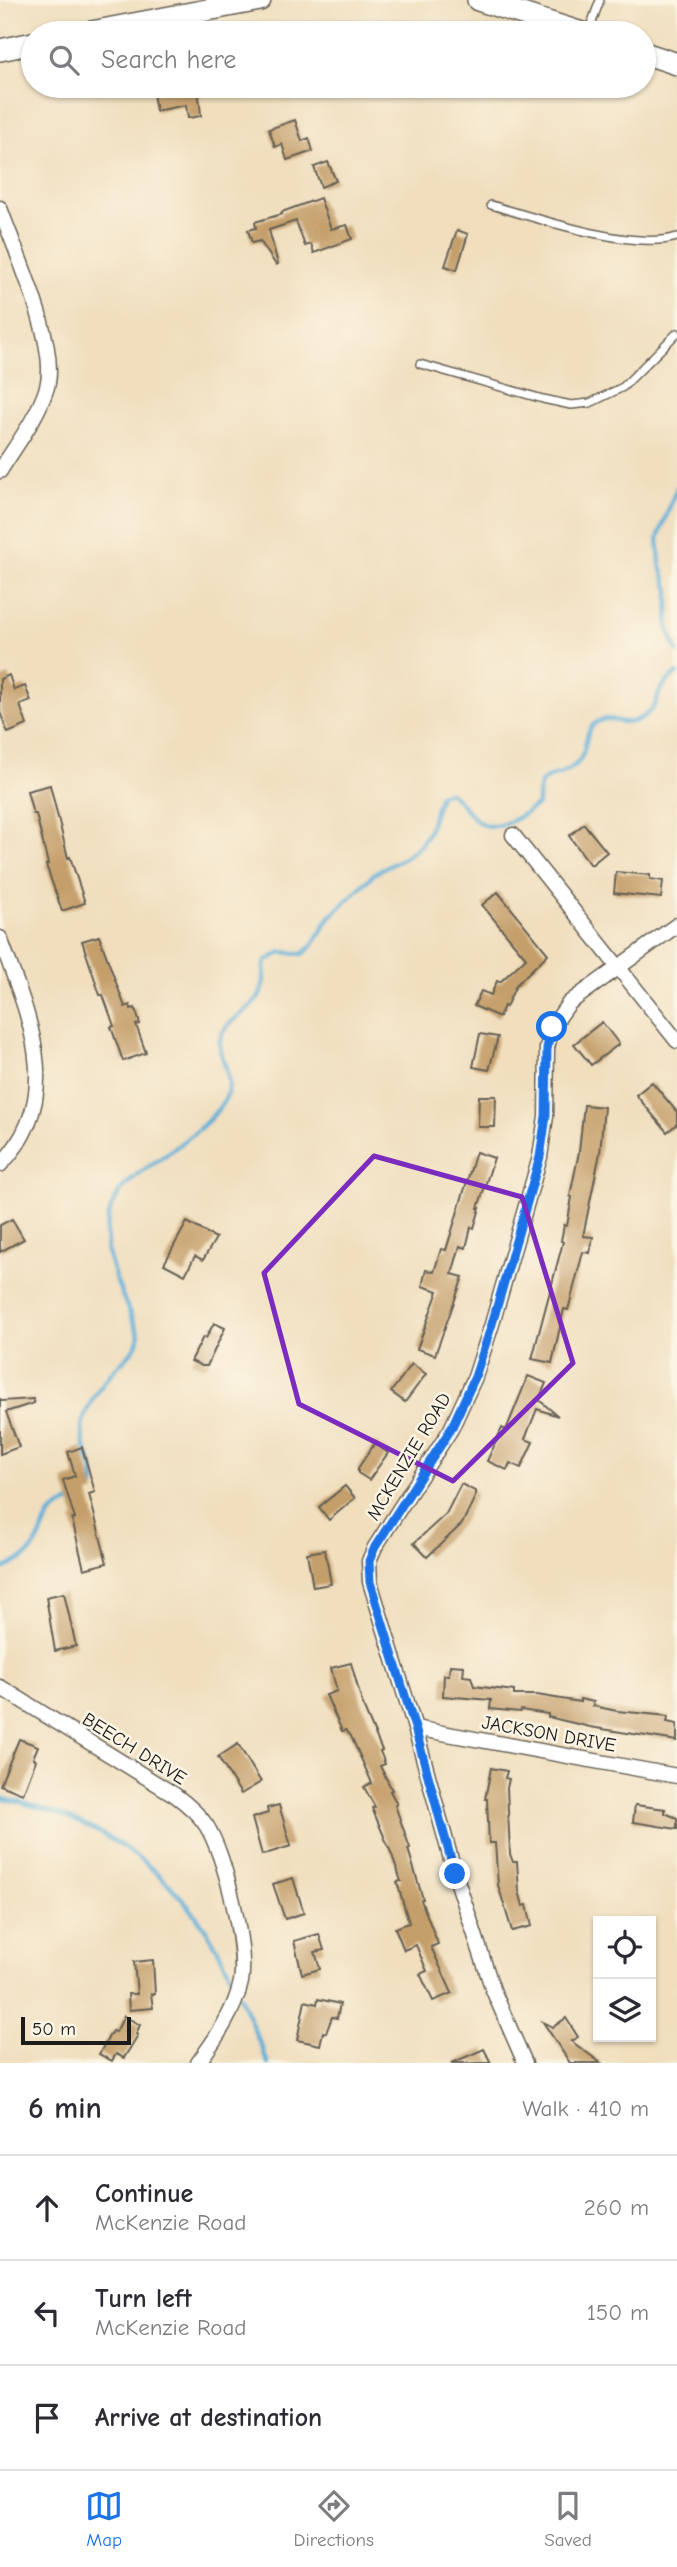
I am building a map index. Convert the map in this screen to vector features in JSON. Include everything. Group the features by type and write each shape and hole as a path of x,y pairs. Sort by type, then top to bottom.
{"street":[{"path":"149,21 260,0"},
{"path":"478,0 544,21"},
{"path":"0,50 21,46"},
{"path":"656,57 677,64"},
{"path":"0,208 45,335 50,368 47,387 39,405 0,471"},
{"path":"513,835 677,1041"},
{"name":"MCKENZIE ROAD","path":"525,2063 493,1990 455,1874 415,1728 370,1582 369,1561 375,1547 451,1429 475,1377 540,1157 546,1116 547,1048 552,1027 569,1003 677,925"},
{"path":"0,938 32,1029 37,1053 38,1081 33,1109 23,1133 0,1165"},
{"name":"BEECH DRIVE","path":"0,1687 175,1795 193,1809 207,1826 216,1846 240,1932 243,1956 240,1984 230,2013 198,2063"},
{"name":"JACKSON DRIVE","path":"415,1728 677,1776"}],"lane":[{"path":"592,21 600,0"},
{"path":"491,205 578,230 652,240 677,237"},
{"path":"420,364 543,399 571,405 590,403 623,387 677,333"}],"highlighted area":[{"path":"374,1156 522,1197 573,1363 453,1481 299,1404 264,1273"}],"building":[{"path":"154,98 199,98 201,116 188,118 186,105 156,111"},
{"path":"295,120 302,141 309,138 313,151 287,160 282,144 275,147 269,129"},
{"path":"328,162 336,181 321,187 314,167"},
{"path":"320,198 331,229 347,225 352,239 314,253 311,244 305,246 296,221 269,230 278,264 276,265 260,241 252,243 248,230 256,228 255,222"},
{"path":"457,230 468,234 457,270 445,266"},
{"path":"9,675 14,690 25,686 31,701 20,705 27,725 8,733 0,712 0,679"},
{"path":"50,785 68,858 70,857 85,903 62,911 46,865 48,864 36,814 33,814 27,791"},
{"path":"584,824 607,852 591,865 569,836"},
{"path":"616,872 650,875 650,879 663,881 661,898 614,893"},
{"path":"498,892 548,954 516,985 499,1017 474,1006 481,991 491,995 497,981 500,982 526,958 482,905"},
{"path":"99,936 125,1007 130,1005 131,1009 135,1008 140,1024 136,1025 146,1053 123,1061 111,1027 114,1026 103,995 100,995 82,941"},
{"path":"602,1022 619,1044 591,1065 574,1044"},
{"path":"480,1034 498,1037 489,1070 473,1067"},
{"path":"652,1082 677,1112 677,1124 667,1132 636,1095"},
{"path":"479,1096 496,1096 495,1127 478,1127"},
{"path":"584,1105 604,1107 600,1153 583,1236 593,1237 590,1253 583,1252 568,1310 564,1309 552,1363 532,1359 563,1242 564,1225 567,1226"},
{"path":"476,1152 494,1158 474,1228 471,1227 466,1248 460,1246 452,1274 463,1277 435,1355 417,1349 438,1291 422,1286 426,1270 434,1272 441,1249 446,1250"},
{"path":"12,1219 24,1239 0,1252 0,1225"},
{"path":"187,1222 216,1238 203,1260 195,1256 185,1275 164,1264"},
{"path":"214,1323 225,1328 207,1366 202,1366 191,1361 203,1337 206,1338"},
{"path":"412,1364 426,1374 405,1402 391,1392"},
{"path":"528,1376 546,1383 539,1400 558,1416 537,1409 525,1439 533,1442 521,1468 510,1463 507,1470 487,1461 502,1428 506,1430"},
{"path":"0,1399 33,1399 34,1403 6,1412 19,1447 0,1454"},
{"path":"375,1443 388,1453 369,1480 358,1473 358,1468"},
{"path":"82,1447 95,1492 89,1494 107,1563 84,1569 72,1519 75,1519 63,1480 75,1476 68,1452"},
{"path":"461,1484 475,1491 475,1497 462,1524 427,1557 414,1543 446,1514"},
{"path":"345,1486 355,1498 329,1520 319,1507"},
{"path":"325,1550 331,1584 313,1587 307,1553"},
{"path":"64,1593 76,1646 55,1651 46,1597"},
{"path":"351,1663 363,1706 382,1750 380,1751 385,1764 380,1766 397,1804 395,1805 410,1848 408,1849 423,1899 421,1900 438,1944 431,1947 452,1993 433,2001 420,1974 427,1971 416,1945 404,1950 395,1928 409,1923 397,1882 401,1881 372,1808 375,1807 364,1787 372,1783 351,1736 346,1730 342,1731 326,1695 337,1691 331,1668"},
{"path":"450,1665 464,1666 463,1676 471,1677 474,1686 514,1691 514,1695 537,1695 580,1702 580,1699 594,1702 593,1706 617,1711 668,1716 667,1722 677,1724 677,1741 590,1727 548,1717 548,1714 490,1709 491,1700 443,1696 444,1675 449,1675"},
{"path":"19,1739 38,1746 33,1758 36,1760 23,1794 0,1785"},
{"path":"238,1744 261,1782 241,1794 218,1757"},
{"path":"491,1768 507,1771 505,1778 509,1779 507,1788 510,1854 513,1862 517,1862 519,1891 523,1906 527,1905 532,1926 512,1931 498,1885 495,1843 489,1843 485,1799"},
{"path":"279,1805 291,1846 262,1855 252,1818 268,1813 267,1808"},
{"path":"635,1805 665,1809 665,1813 677,1818 677,1829 633,1822"},
{"path":"293,1878 304,1913 285,1919 273,1884"},
{"path":"319,1934 324,1950 315,1952 320,1969 302,1974 294,1941"},
{"path":"153,1960 153,2008 129,2010 128,1994 137,1994 134,1962"},
{"path":"318,1999 340,2004 337,2018 332,2017 326,2033 323,2032 320,2045 297,2040 305,2001 317,2004"},
{"path":"124,2016 140,2025 136,2034 138,2035 124,2058 116,2054 112,2061 99,2054 112,2031 116,2032"},
{"path":"566,2018 578,2037 571,2041 601,2063 570,2063 543,2022 553,2027"},
{"path":"484,2049 491,2063 452,2063"}],"waterway":[{"path":"677,487 658,538 660,564 669,590 668,628 677,651"},
{"path":"91,1491 94,1476 82,1431 85,1415 105,1381 133,1350 139,1335 112,1267 106,1232 109,1215 126,1184 198,1130 223,1102 229,1085 220,1047 222,1033 259,997 263,989 266,961 282,952 303,954 312,946 329,918 375,873 406,857 420,845 428,833 440,795 448,792 452,794 472,816 488,826 514,820 538,804 538,792 543,780 566,771 579,761 593,725 604,719 633,722 641,718 653,708 662,687 677,673"},
{"path":"0,1570 30,1553 50,1515 56,1509 75,1501"},
{"path":"0,1798 76,1821 111,1839 142,1861 171,1886 196,1916 235,1985"},
{"path":"240,1996 268,2063"}],"route":[{"path":"455,1874 415,1728 370,1582 369,1561 375,1547 451,1429 475,1377 540,1157 546,1116 547,1048 552,1027"}]}
